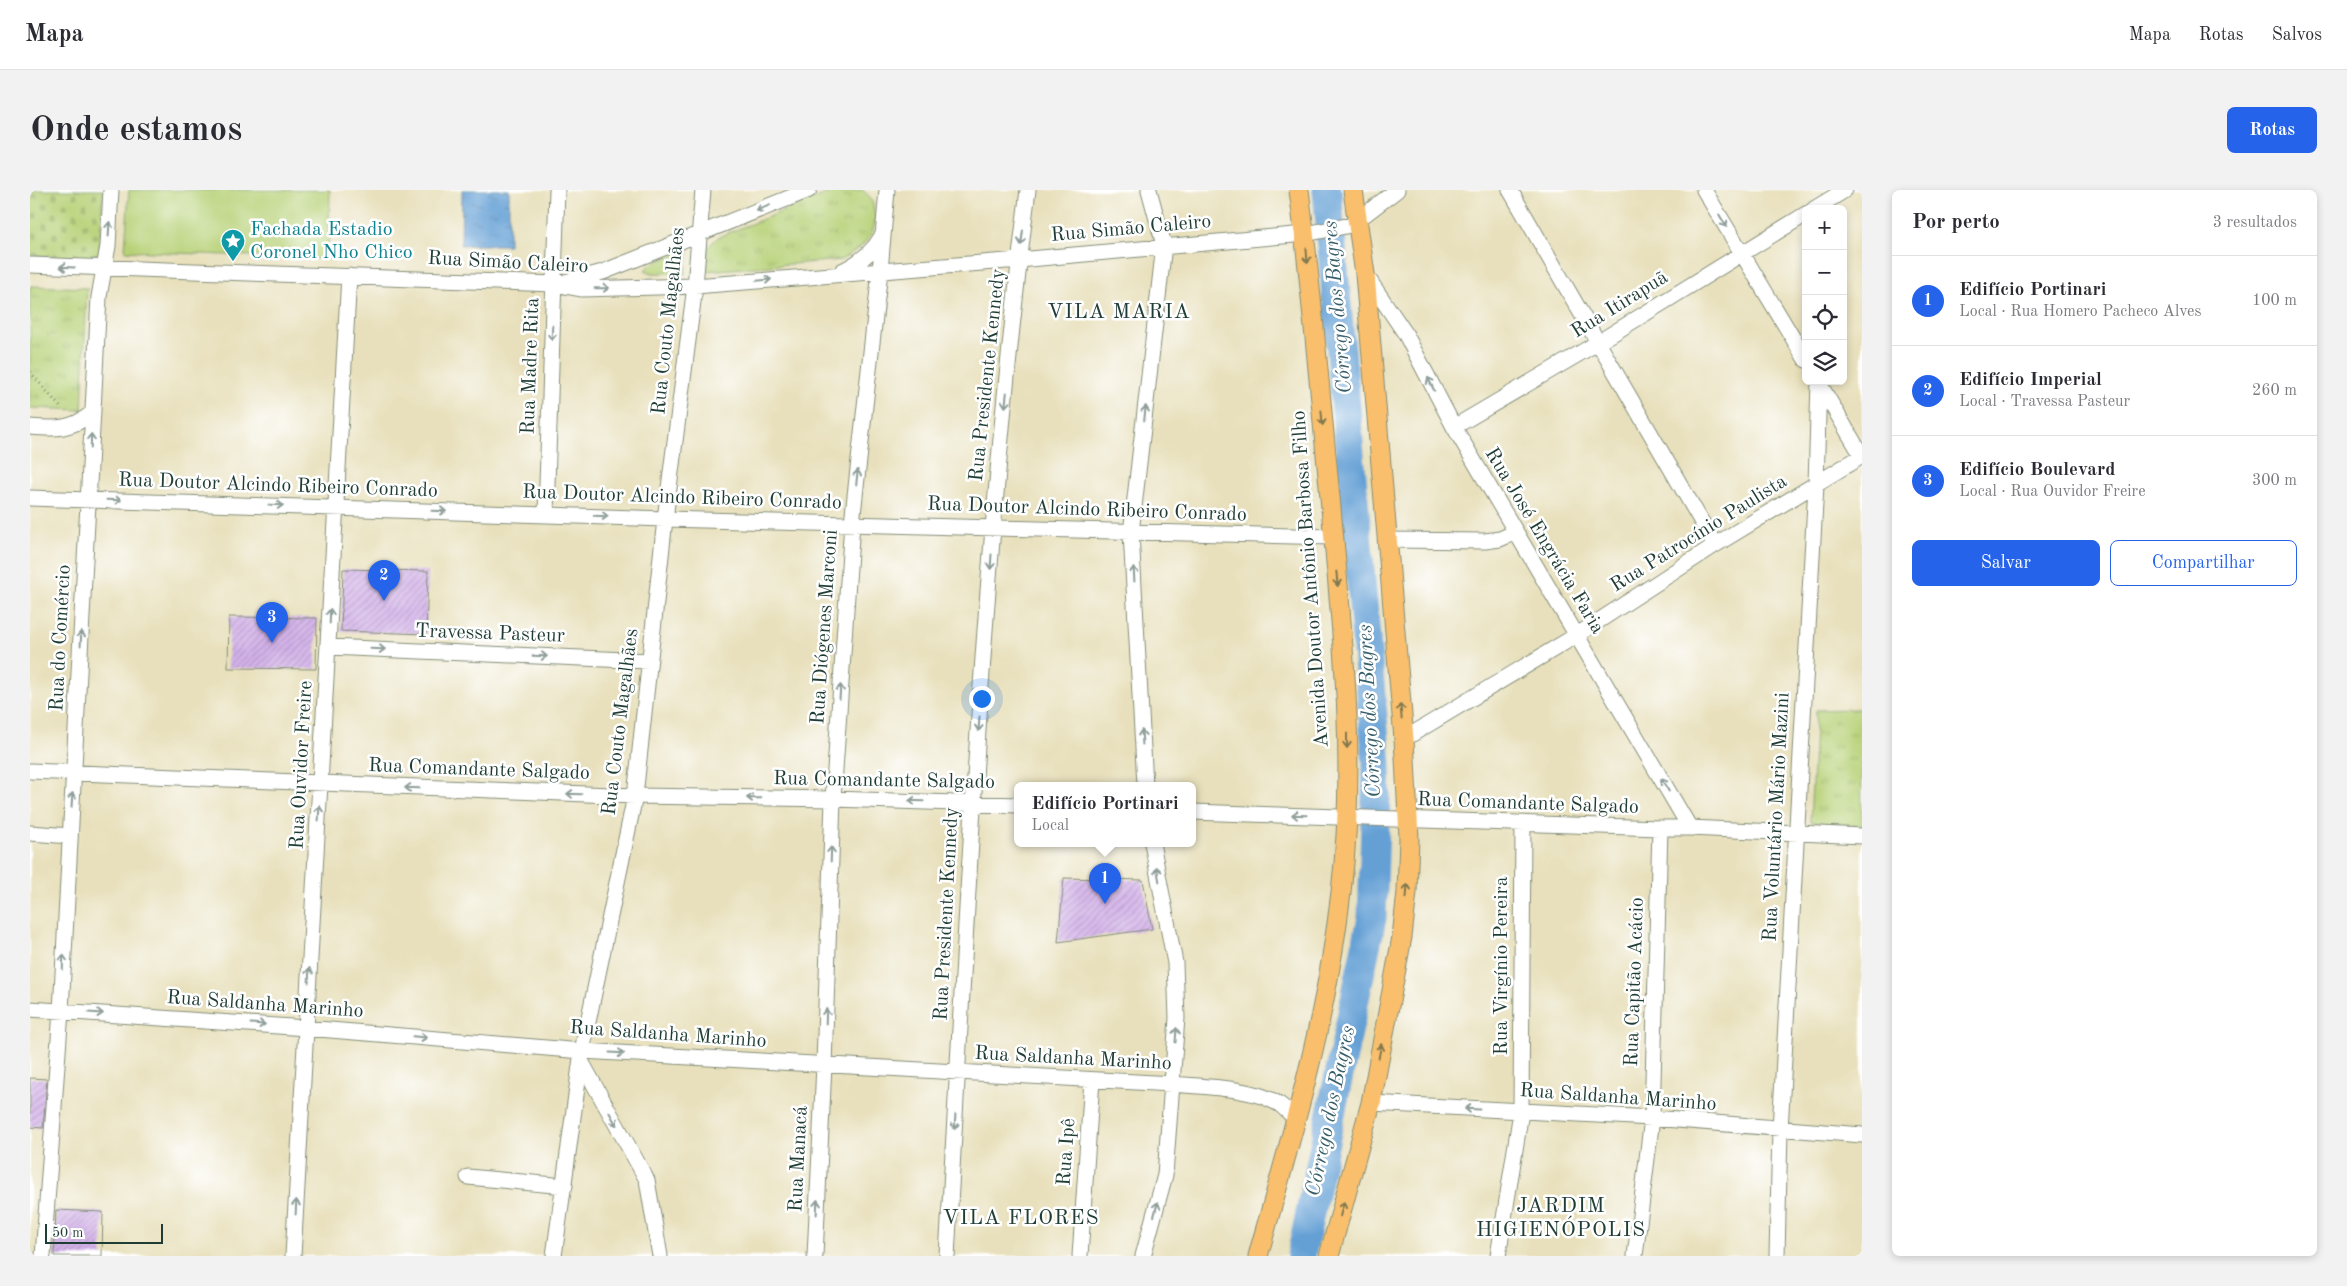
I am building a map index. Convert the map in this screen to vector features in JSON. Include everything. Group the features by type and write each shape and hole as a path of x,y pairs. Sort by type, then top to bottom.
{"main road":[{"name":"Avenida Doutor Antônio Barbosa Filho","path":"1258,1256 1313,1059 1327,990 1353,817 1347,695 1309,233 1299,190"},
{"path":"1329,1256 1371,1103 1402,937 1407,892 1400,820 1404,739 1365,274 1350,225 1353,190"}],"street":[{"name":"Rua do Comércio","path":"43,1256 61,1011 98,297 108,246 112,190"},
{"name":"Rua Madre Rita","path":"546,514 558,190"},
{"name":"Rua Couto Magalhães","path":"554,1256 581,1056 635,796 665,519 695,286 703,190"},
{"path":"554,284 603,272 809,190"},
{"name":"Rua Presidente Kennedy","path":"947,1256 973,803 993,528 1019,260 1028,190"},
{"path":"1145,782 1131,533 1164,245 1149,190"},
{"path":"1350,225 1397,190"},
{"path":"1510,190 1715,546"},
{"path":"1704,190 1802,353"},
{"name":"Rua Diógenes Marconi","path":"824,1065 833,799 852,523 880,270 886,191"},
{"path":"1821,205 1837,196"},
{"name":"Rua Itirapuã","path":"1454,427 1599,342 1802,216"},
{"name":"Rua Simão Caleiro","path":"30,265 554,284 581,289 695,286 1019,260 1309,233 1350,225"},
{"name":"Rua Simão Caleiro","path":"834,274 851,267 882,241"},
{"path":"882,241 892,263 907,268"},
{"name":"Rua José Engrácia Faria","path":"1365,274 1404,333 1454,427 1690,828"},
{"name":"Rua Ouvidor Freire","path":"293,1256 329,647 334,507 349,276"},
{"name":"Rua Voluntário Mário Mazini","path":"1777,1256 1780,1130 1795,832 1816,485 1819,385"},
{"path":"1821,385 1862,456"},
{"path":"30,427 56,428 72,426 92,413"},
{"name":"Rua Patrocínio Paulista","path":"1404,739 1576,635 1715,546 1862,456"},
{"name":"Rua Doutor Alcindo Ribeiro Conrado","path":"30,498 1131,533 1333,537"},
{"path":"1388,540 1485,541 1500,539 1516,532"},
{"name":"Travessa Pasteur","path":"329,647 650,660"},
{"name":"Rua Comandante Salgado","path":"30,771 635,796 833,799 1014,805"},
{"name":"Rua Comandante Salgado","path":"1196,812 1690,828 1862,836"},
{"name":"Rua Virgínio Pereira","path":"1498,1256 1521,1112 1523,824"},
{"name":"Rua Capitão Acácio","path":"1635,1256 1652,1118 1660,828"},
{"path":"30,833 70,836"},
{"path":"1143,1256 1165,1175 1177,992 1174,963 1153,847"},
{"name":"Rua Saldanha Marinho","path":"30,1009 306,1028 581,1056 824,1065 1172,1084 1241,1092 1263,1097 1279,1104 1297,1120"},
{"path":"581,1056 647,1180 660,1256"},
{"name":"Rua Manacá","path":"814,1256 824,1065"},
{"name":"Rua Ipê","path":"1080,1256 1092,1080"},
{"name":"Rua Saldanha Marinho","path":"1371,1103 1652,1118 1780,1130 1862,1135"},
{"path":"468,1177 564,1186"}],"path":[{"path":"30,372 62,409"}],"green space":[{"path":"30,190 103,190 99,259 30,255"},
{"path":"129,190 330,190 328,259 125,251"},
{"path":"836,190 863,190 872,199 876,221 871,235 861,247 841,260 706,271 708,247 718,237"},
{"path":"689,248 685,274 652,273 645,270 651,264"},
{"path":"30,286 87,288 82,410 30,408"},
{"path":"1862,709 1862,826 1810,822 1816,710"}],"water":[{"path":"462,190 509,190 509,245 461,245"}],"building":[{"path":"343,569 428,571 426,634 341,631"},
{"path":"229,617 317,618 316,669 228,668"},
{"path":"1064,878 1143,880 1152,929 1058,942"},
{"path":"30,1078 47,1079 43,1128 30,1127"},
{"path":"56,1210 103,1212 102,1256 54,1256"}],"waterway":[{"name":"Córrego dos Bagres","path":"1301,1256 1372,918 1377,764 1327,190"}],"place":[{"name":"Fachada Estadio Coronel Nho Chico","path":"233,262"},
{"name":"Edifício Imperial","path":"384,601"},
{"name":"Edifício Boulevard","path":"272,643"},
{"name":"Edifício Portinari","path":"1105,904"}],"district":[{"name":"VILA MARIA","path":"1119,312"},
{"name":"VILA FLORES","path":"1021,1218"},
{"name":"JARDIM HIGIENÓPOLIS","path":"1561,1218"}]}
